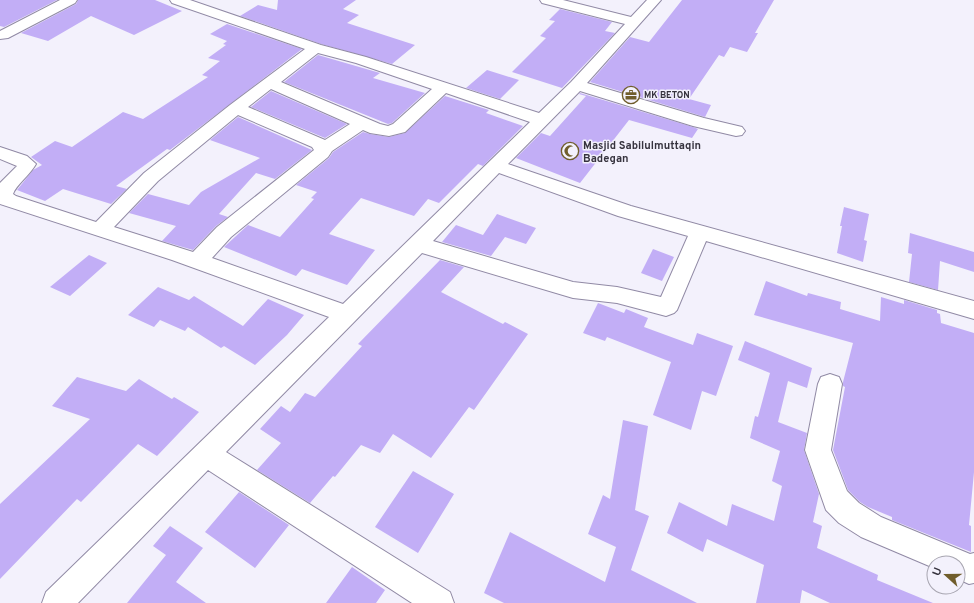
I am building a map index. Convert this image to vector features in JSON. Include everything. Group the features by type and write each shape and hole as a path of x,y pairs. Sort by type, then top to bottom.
{"street":[{"path":"3,35 70,0"},
{"path":"177,0 316,48 361,60 542,120"},
{"path":"547,0 634,22"},
{"path":"57,603 542,120 654,0"},
{"path":"100,230 151,177 236,108 316,48"},
{"path":"270,83 376,129 389,131 399,128 443,87"},
{"path":"576,85 699,122 736,131"},
{"path":"236,108 318,143 324,148"},
{"path":"197,261 224,232 312,162 322,153 324,148 362,123"},
{"path":"0,153 21,160 27,164 24,171 3,191 2,196 9,201 197,261 346,314"},
{"path":"496,166 625,212 974,310"},
{"path":"417,244 573,290 617,295 666,307 669,304 700,232"},
{"path":"830,384 818,450 836,500 849,513 871,527 938,555"},
{"path":"206,454 439,603"}],"building":[{"path":"0,0 57,0 4,27 0,26"},
{"path":"78,0 155,0 182,11 134,35 91,16 48,41 21,33 76,4"},
{"path":"278,0 356,0 343,9 359,15 347,23 415,45 392,64 321,44 240,16 258,5 277,10"},
{"path":"682,0 774,0 755,33 758,33 747,52 730,47 724,57 719,55 689,99 711,105 705,117 590,82 630,37 649,42"},
{"path":"560,9 612,22 605,31 615,33 562,88 512,72 546,38 540,36 555,21 549,20"},
{"path":"227,24 302,49 170,150 167,149 116,186 127,189 111,204 63,189 45,201 17,190 33,170 42,165 31,157 55,141 72,147 123,112 143,119 208,77 202,75 220,61 208,58 226,45 223,44 227,41 210,34"},
{"path":"318,55 380,73 373,78 425,93 392,123 388,124 284,82"},
{"path":"487,70 519,80 500,99 466,88"},
{"path":"271,91 347,124 325,138 251,107"},
{"path":"580,93 698,129 692,138 629,120 580,183 516,158 541,133 550,136 586,96 579,94"},
{"path":"445,96 489,110 486,113 523,126 483,166 478,164 439,203 428,199 414,216 361,198 329,234 375,250 347,285 302,269 296,276 224,247 248,225 280,237 314,199 311,198 317,192 296,185 329,158 333,152 363,132 389,137 405,133"},
{"path":"238,117 312,150 275,179 256,173 219,214 228,217 216,226 193,250 162,241 176,226 129,213 148,194 189,205 201,192 260,158 210,140"},
{"path":"844,207 869,214 864,240 867,241 863,262 837,253"},
{"path":"497,214 536,228 526,244 505,237 491,256 442,242 456,225 483,235"},
{"path":"910,233 974,252 974,272 940,261 938,290 909,282 912,254 908,253"},
{"path":"653,249 674,257 662,281 641,273"},
{"path":"89,255 107,263 70,296 50,287"},
{"path":"440,260 464,267 441,292 503,324 505,322 528,334 474,410 469,407 431,458 393,434 380,453 361,445 335,477 333,476 310,503 257,470 281,443 260,429 281,406 290,412 305,393 315,397 362,346 358,344"},
{"path":"766,281 807,296 808,293 841,302 840,309 880,321 881,297 904,304 904,300 937,310 937,313 940,314 941,323 974,333 974,472 969,525 971,526 971,552 892,520 892,517 860,502 848,490 833,450 845,387 843,386 843,382 853,343 754,315"},
{"path":"158,287 189,300 194,296 243,326 268,299 304,315 287,335 255,365 224,346 221,348 188,327 185,331 160,320 154,327 128,315"},
{"path":"598,303 624,313 626,309 648,318 644,327 693,345 697,333 733,346 716,396 702,391 691,430 653,415 671,362 607,337 605,341 583,333"},
{"path":"745,341 812,368 807,388 788,381 778,422 807,433 804,450 819,494 813,522 822,526 817,548 878,575 877,580 933,603 830,603 802,590 800,603 756,603 764,565 707,539 703,552 667,533 679,502 727,526 732,504 774,521 782,486 772,481 780,451 750,438 755,416 758,417 770,373 738,360"},
{"path":"77,377 126,391 139,379 172,399 174,397 199,412 157,456 138,444 81,502 77,499 0,579 0,504 90,419 52,406"},
{"path":"623,420 648,426 635,510 649,516 631,570 697,603 504,603 484,593 510,532 605,582 616,547 588,534 603,495 610,499"},
{"path":"413,471 454,494 418,553 375,527"},
{"path":"239,492 289,525 255,568 205,532"},
{"path":"170,526 203,548 176,582 206,603 127,603 166,555 153,546"},
{"path":"352,567 385,590 376,603 326,603"}],"place":[{"name":"MK BETON","path":"631,95"},
{"name":"Masjid Sabilulmuttaqin Badegan","path":"570,151"}]}
